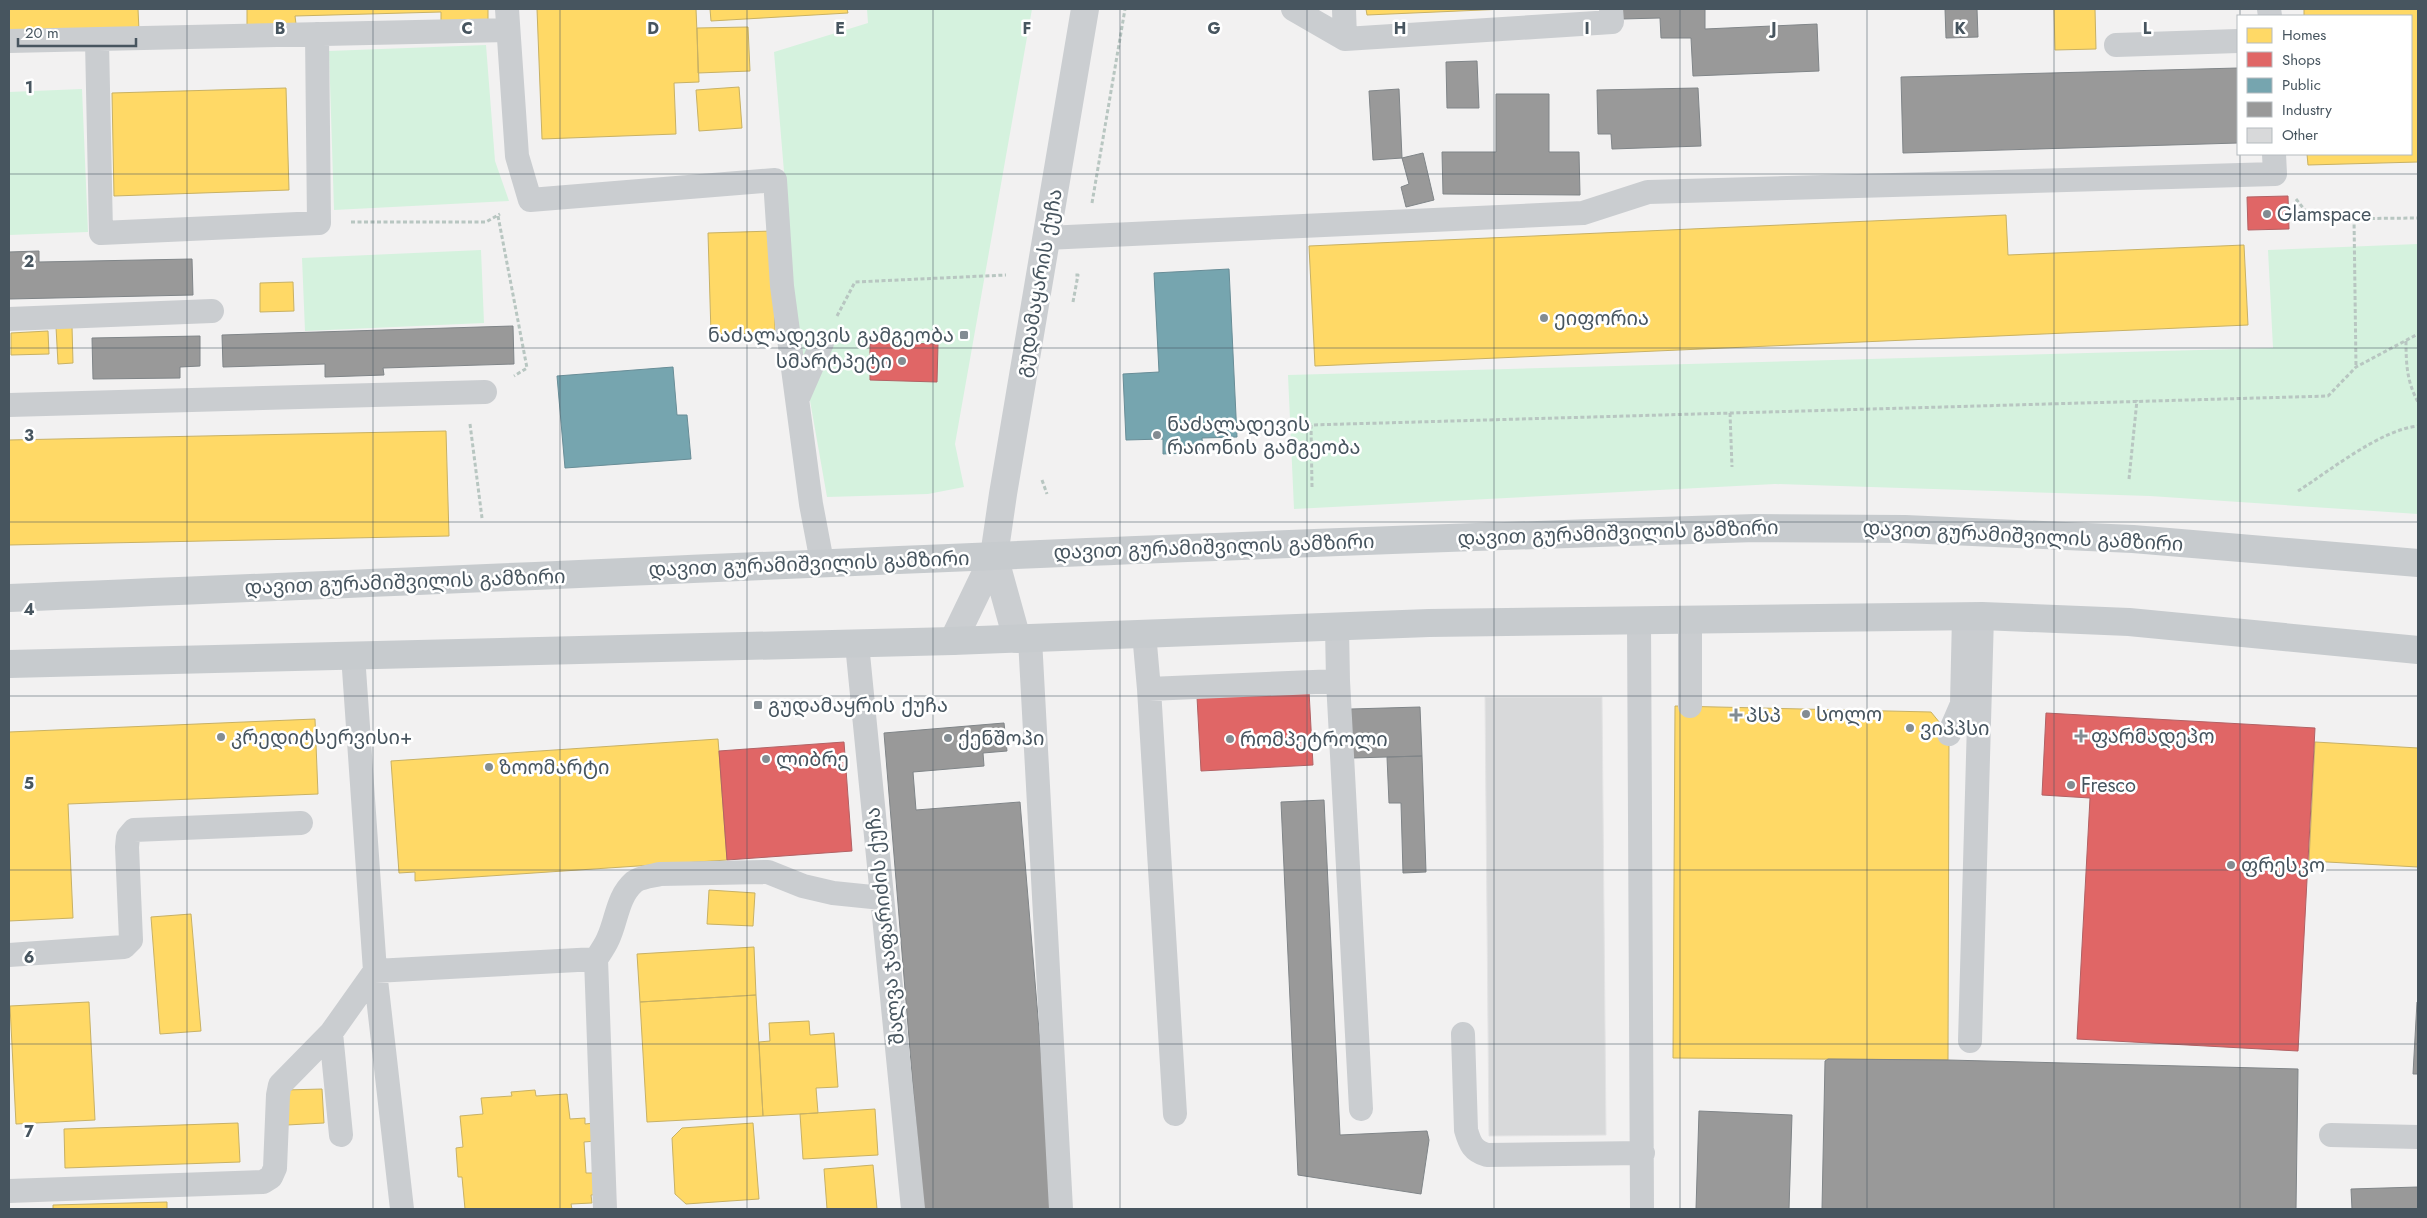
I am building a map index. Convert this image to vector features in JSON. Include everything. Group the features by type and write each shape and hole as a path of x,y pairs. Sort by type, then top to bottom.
{"main road":[{"name":"დავით გურამიშვილის გამზირი","path":"9,598 480,580 822,562 1756,528 1905,529 2133,539 2418,563"},
{"path":"9,664 857,644 1429,623 1973,616 2129,622 2418,650"}],"street":[{"name":"გუდამაყარის ქუჩა","path":"994,556 1085,9"},
{"path":"994,556 1024,639"},
{"path":"954,641 994,556"}],"lane":[{"path":"1293,9 1345,39 1612,22 1611,9"},
{"path":"1344,9 1345,39"},
{"path":"9,41 317,34 507,20 517,156 530,200 775,180 782,286 811,504 822,562"},
{"path":"97,40 101,233 320,223 317,34"},
{"path":"2116,45 2237,41"},
{"path":"1046,238 1583,213 1648,192 2274,164"},
{"path":"9,319 212,311"},
{"path":"798,398 822,343"},
{"path":"9,405 476,392"},
{"path":"1949,734 1962,704 1973,616"},
{"path":"1970,1041 1973,616"},
{"path":"1690,620 1690,706"},
{"path":"1639,621 1642,1209"},
{"path":"1337,627 1338,681 1360,1109"},
{"path":"1144,633 1175,1114"},
{"path":"1024,639 1060,1209"},
{"name":"შალვა ჯაფარიძის ქუჩა","path":"857,644 913,1209"},
{"path":"353,655 375,972 402,1209"},
{"path":"1149,690 1338,681"},
{"path":"9,955 124,947 130,940 127,847 128,837 134,830 301,822"},
{"path":"605,1209 596,959 609,938 616,912 624,896 635,881 660,874 768,872 802,886 832,893 882,898"},
{"path":"375,972 596,959"},
{"path":"9,1191 262,1182 271,1177 275,1168 280,1085 331,1033 375,972"},
{"path":"331,1033 341,1135"},
{"path":"1463,1034 1466,1130 1475,1152 1487,1155 1643,1153"},
{"path":"2331,1135 2418,1137"}],"path":[{"path":"1073,304 1087,236 1125,9"},
{"path":"2274,164 2312,219 2418,218"},
{"path":"320,223 486,222 530,200"},
{"path":"482,518 476,392 527,368 498,215"},
{"path":"2354,218 2356,367"},
{"path":"822,343 855,282 1041,273 1078,275"},
{"path":"1312,487 1311,425 2328,396 2356,367 2418,334"},
{"path":"2406,341 2406,368 2410,385 2418,402"},
{"path":"2129,478 2137,400"},
{"path":"1730,413 1732,466"},
{"path":"2298,491 2380,438 2398,430 2418,426"},
{"path":"1041,475 1047,494"}],"green space":[{"path":"867,9 1032,9 955,444 964,487 928,494 827,497 797,327 774,52 868,23"},
{"path":"486,45 495,161 509,201 334,210 329,51"},
{"path":"82,89 88,232 9,235 9,92"},
{"path":"2418,244 2418,514 2150,496 1775,484 1294,509 1288,375 2273,348 2268,250"},
{"path":"481,250 484,323 305,331 302,258"}],"building: Homes":[{"path":"9,9 138,9 139,31 9,34"},
{"path":"247,9 488,9 488,21 441,22 441,12 295,16 296,24 247,25"},
{"path":"537,9 696,9 699,82 674,83 676,134 542,139"},
{"path":"710,9 847,9 848,13 711,21"},
{"path":"1366,9 1505,9 1367,15"},
{"path":"2054,9 2095,9 2096,49 2055,50"},
{"path":"2304,9 2418,9 2418,162 2308,165 2307,155 2412,155 2412,15 2304,15"},
{"path":"748,27 750,71 698,73 697,28"},
{"path":"739,87 742,128 699,131 696,90"},
{"path":"286,88 289,190 114,196 112,93"},
{"path":"2006,215 2008,255 2244,245 2248,325 1315,366 1309,246"},
{"path":"773,231 775,333 711,334 708,233"},
{"path":"293,282 294,311 260,312 260,283"},
{"path":"72,326 73,363 58,364 56,327"},
{"path":"48,331 49,354 11,355 11,333"},
{"path":"446,431 449,536 9,545 9,440"},
{"path":"1675,706 1931,712 1949,734 1948,1060 1673,1058"},
{"path":"315,719 318,794 68,804 73,918 9,921 9,732"},
{"path":"718,739 727,860 415,881 415,872 399,873 391,761"},
{"path":"2315,742 2418,748 2418,867 2309,861"},
{"path":"709,890 755,893 753,926 707,924"},
{"path":"191,914 201,1031 160,1034 151,917"},
{"path":"754,947 756,995 640,1002 637,954"},
{"path":"756,995 763,1116 647,1122 640,1002"},
{"path":"89,1002 95,1120 16,1124 10,1006"},
{"path":"809,1021 810,1035 834,1033 838,1087 816,1088 818,1113 763,1116 759,1042 770,1041 769,1023"},
{"path":"322,1089 324,1123 287,1125 285,1090"},
{"path":"535,1090 536,1096 567,1094 570,1119 585,1118 585,1124 594,1123 596,1141 584,1142 586,1173 597,1173 599,1194 591,1195 592,1203 571,1204 572,1209 465,1209 462,1177 458,1177 456,1148 463,1147 460,1116 483,1114 481,1098 512,1096 511,1092"},
{"path":"875,1109 878,1155 803,1159 800,1114"},
{"path":"238,1123 240,1162 65,1168 64,1129"},
{"path":"753,1123 759,1199 686,1204 675,1194 672,1138 682,1128"},
{"path":"873,1165 877,1209 827,1209 824,1169"},
{"path":"167,1202 167,1209 53,1209 53,1205"}],"building: Shops":[{"path":"2288,196 2289,229 2248,230 2247,197"},
{"path":"870,342 938,344 937,382 870,380"},
{"path":"1309,691 1313,765 1201,771 1197,697"},
{"path":"2046,713 2315,728 2298,1051 2077,1039 2090,798 2042,795"},
{"path":"844,742 852,851 727,860 719,751"}],"building: Public":[{"path":"1229,269 1237,437 1202,438 1203,452 1163,454 1163,439 1126,440 1123,374 1159,372 1154,273"},
{"path":"673,367 677,415 687,415 691,459 565,468 557,376"}],"building: Industry":[{"path":"1621,9 1705,9 1705,29 1817,24 1819,71 1693,76 1691,38 1661,38 1660,18 1622,19"},
{"path":"1945,9 1977,9 1978,37 1946,38"},
{"path":"1477,61 1479,108 1447,108 1446,62"},
{"path":"2237,68 2237,143 1903,153 1901,77"},
{"path":"1698,88 1701,146 1612,149 1611,134 1598,134 1597,90"},
{"path":"1399,89 1402,158 1373,160 1369,91"},
{"path":"1496,94 1549,94 1549,152 1579,152 1580,195 1443,194 1442,152 1496,152"},
{"path":"1423,153 1434,200 1406,207 1401,187 1409,184 1402,158"},
{"path":"39,251 39,262 192,259 193,295 9,299 9,252"},
{"path":"513,326 514,364 383,368 384,375 325,377 325,364 223,367 222,335"},
{"path":"200,336 200,366 180,367 180,378 93,379 92,338"},
{"path":"1420,707 1422,756 1352,758 1351,709"},
{"path":"1004,723 1007,751 983,753 984,766 913,772 916,810 1020,802 1054,1209 923,1209 884,733"},
{"path":"1422,756 1426,872 1403,873 1401,803 1389,803 1387,757"},
{"path":"1324,800 1340,1135 1427,1131 1429,1140 1421,1194 1298,1175 1281,802"},
{"path":"2417,1002 2418,1074 2413,1074"},
{"path":"1828,1059 1948,1060 2298,1069 2296,1209 1822,1209 1825,1061"},
{"path":"1699,1111 1792,1115 1789,1209 1696,1209"},
{"path":"2418,1187 2418,1209 2352,1209 2351,1189"}],"building: Other":[{"path":"1485,697 1602,697 1606,1135 1489,1136"}],"place":[{"name":"Glamspace","path":"2267,214"},
{"name":"ეიფორია","path":"1544,318"},
{"name":"ნაძალადევის გამგეობა","path":"964,335"},
{"name":"სმარტპეტი","path":"902,361"},
{"name":"ნაძალადევის რაიონის გამგეობა","path":"1157,435"},
{"name":"გუდამაყრის ქუჩა","path":"758,705"},
{"name":"სოლო","path":"1806,714"},
{"name":"პსპ","path":"1736,715"},
{"name":"ვიპპსი","path":"1910,728"},
{"name":"ფარმადეპო","path":"2081,736"},
{"name":"კრედიტსერვისი+","path":"221,737"},
{"name":"ქენშოპი","path":"948,738"},
{"name":"რომპეტროლი","path":"1230,739"},
{"name":"ლიბრე","path":"766,759"},
{"name":"ზოომარტი","path":"489,767"},
{"name":"Fresco","path":"2071,785"},
{"name":"ფრესკო","path":"2231,865"}]}
